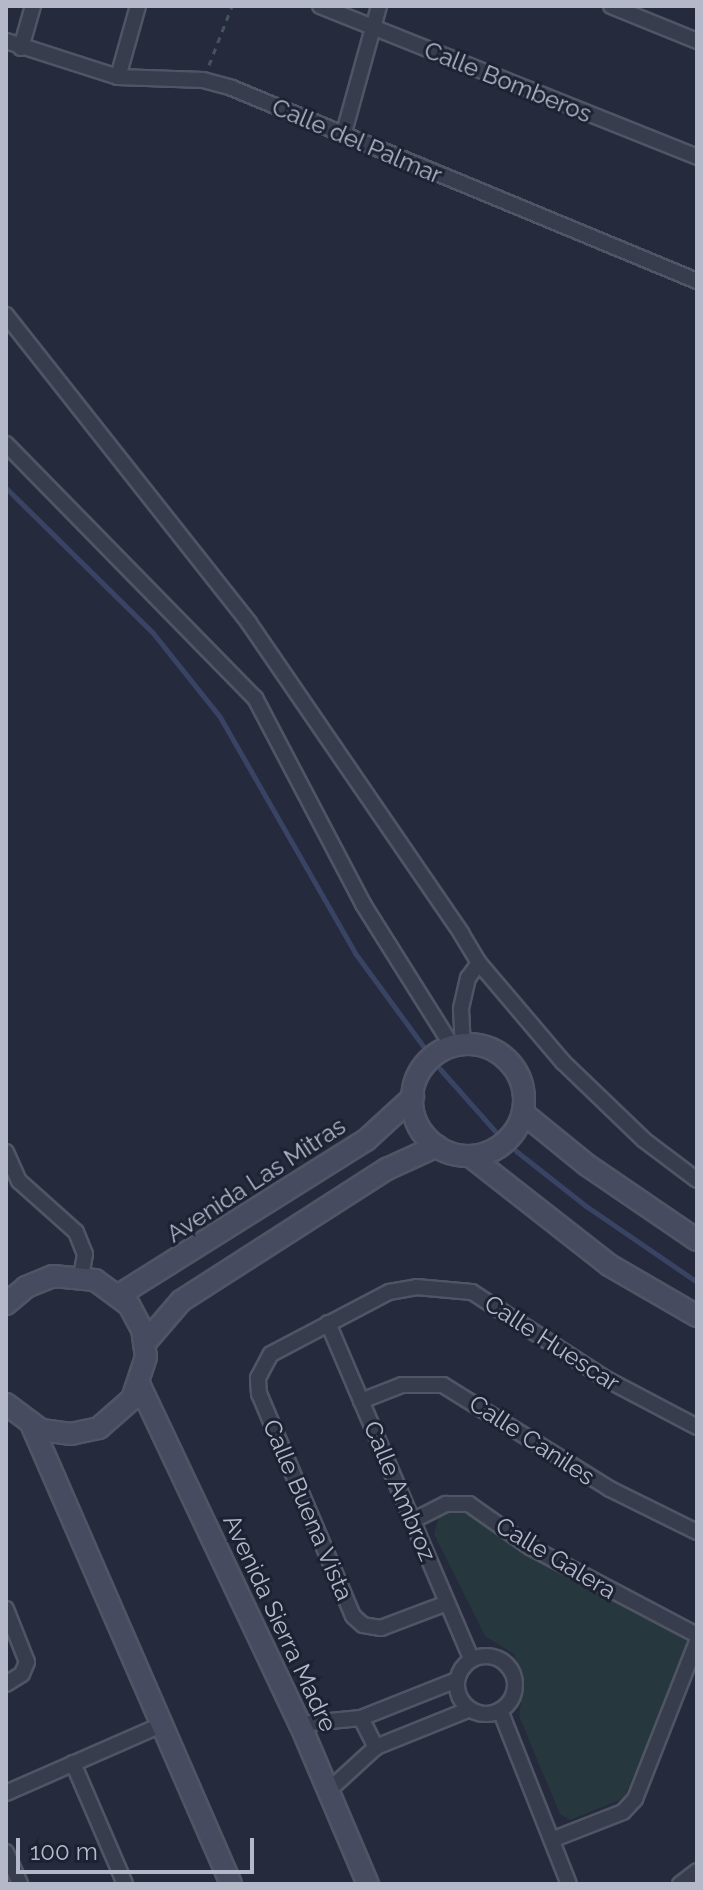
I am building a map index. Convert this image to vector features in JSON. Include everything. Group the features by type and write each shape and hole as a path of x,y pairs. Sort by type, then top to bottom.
{"street":[{"path":"21,48 33,6"},
{"path":"118,77 138,6"},
{"name":"Calle Bomberos","path":"320,6 697,157"},
{"path":"343,136 379,6"},
{"path":"611,6 697,41"},
{"name":"Calle del Palmar","path":"6,41 118,77 203,80 697,281"},
{"path":"6,315 249,623 479,963 563,1062 644,1140 697,1180"},
{"path":"6,444 255,698 363,904 457,1045"},
{"path":"457,1045 468,978 479,963"},
{"path":"470,1156 504,1143 523,1113 523,1088 513,1066 495,1051 457,1045 425,1065 413,1097 421,1130 437,1146 470,1156 609,1265 697,1316"},
{"name":"Avenida Las Mitras","path":"119,1295 366,1140 413,1097"},
{"path":"523,1113 587,1165 697,1240"},
{"path":"145,1343 181,1301 387,1169 437,1146"},
{"path":"6,1152 19,1181 76,1232 85,1254 81,1276"},
{"path":"6,1304 39,1280 81,1276 119,1295 137,1316 145,1343 140,1386 123,1411 99,1428 71,1434 32,1426"},
{"name":"Calle Huescar","path":"271,1354 389,1292 416,1287 472,1292 606,1379 697,1427"},
{"name":"Calle Ambroz","path":"328,1323 471,1659"},
{"name":"Calle Buena Vista","path":"271,1354 258,1378 259,1394 353,1616 363,1625 381,1628 447,1603"},
{"name":"Calle Caniles","path":"361,1401 402,1385 443,1385 610,1489 697,1532"},
{"name":"Avenida Sierra Madre","path":"140,1386 300,1724 368,1884"},
{"path":"6,1404 32,1426 231,1884"},
{"name":"Calle Galera","path":"414,1520 446,1504 469,1504 530,1547 697,1635"},
{"path":"6,1609 25,1650 22,1674 6,1684"},
{"path":"554,1839 623,1812 635,1799 697,1642"},
{"path":"300,1724 361,1718 457,1680 471,1659 494,1657 511,1670 514,1693 500,1710"},
{"path":"457,1680 459,1697 470,1709"},
{"path":"328,1791 376,1747 470,1709 500,1710"},
{"path":"500,1710 554,1839 569,1884"},
{"path":"361,1718 376,1747"},
{"path":"6,1793 161,1725"},
{"path":"73,1763 125,1884"},
{"path":"6,1852 20,1884"},
{"path":"680,1884 697,1871"}],"path":[{"path":"203,80 232,6"}],"shaded area":[{"path":"458,1508 535,1557 686,1638 688,1649 624,1798 570,1820 560,1814 519,1716 523,1686 514,1654 485,1636 434,1534 440,1513"}],"waterway":[{"path":"6,488 153,633 220,717 355,953 423,1046"},
{"path":"440,1069 495,1131"},
{"path":"516,1151 586,1206 697,1282"}]}
